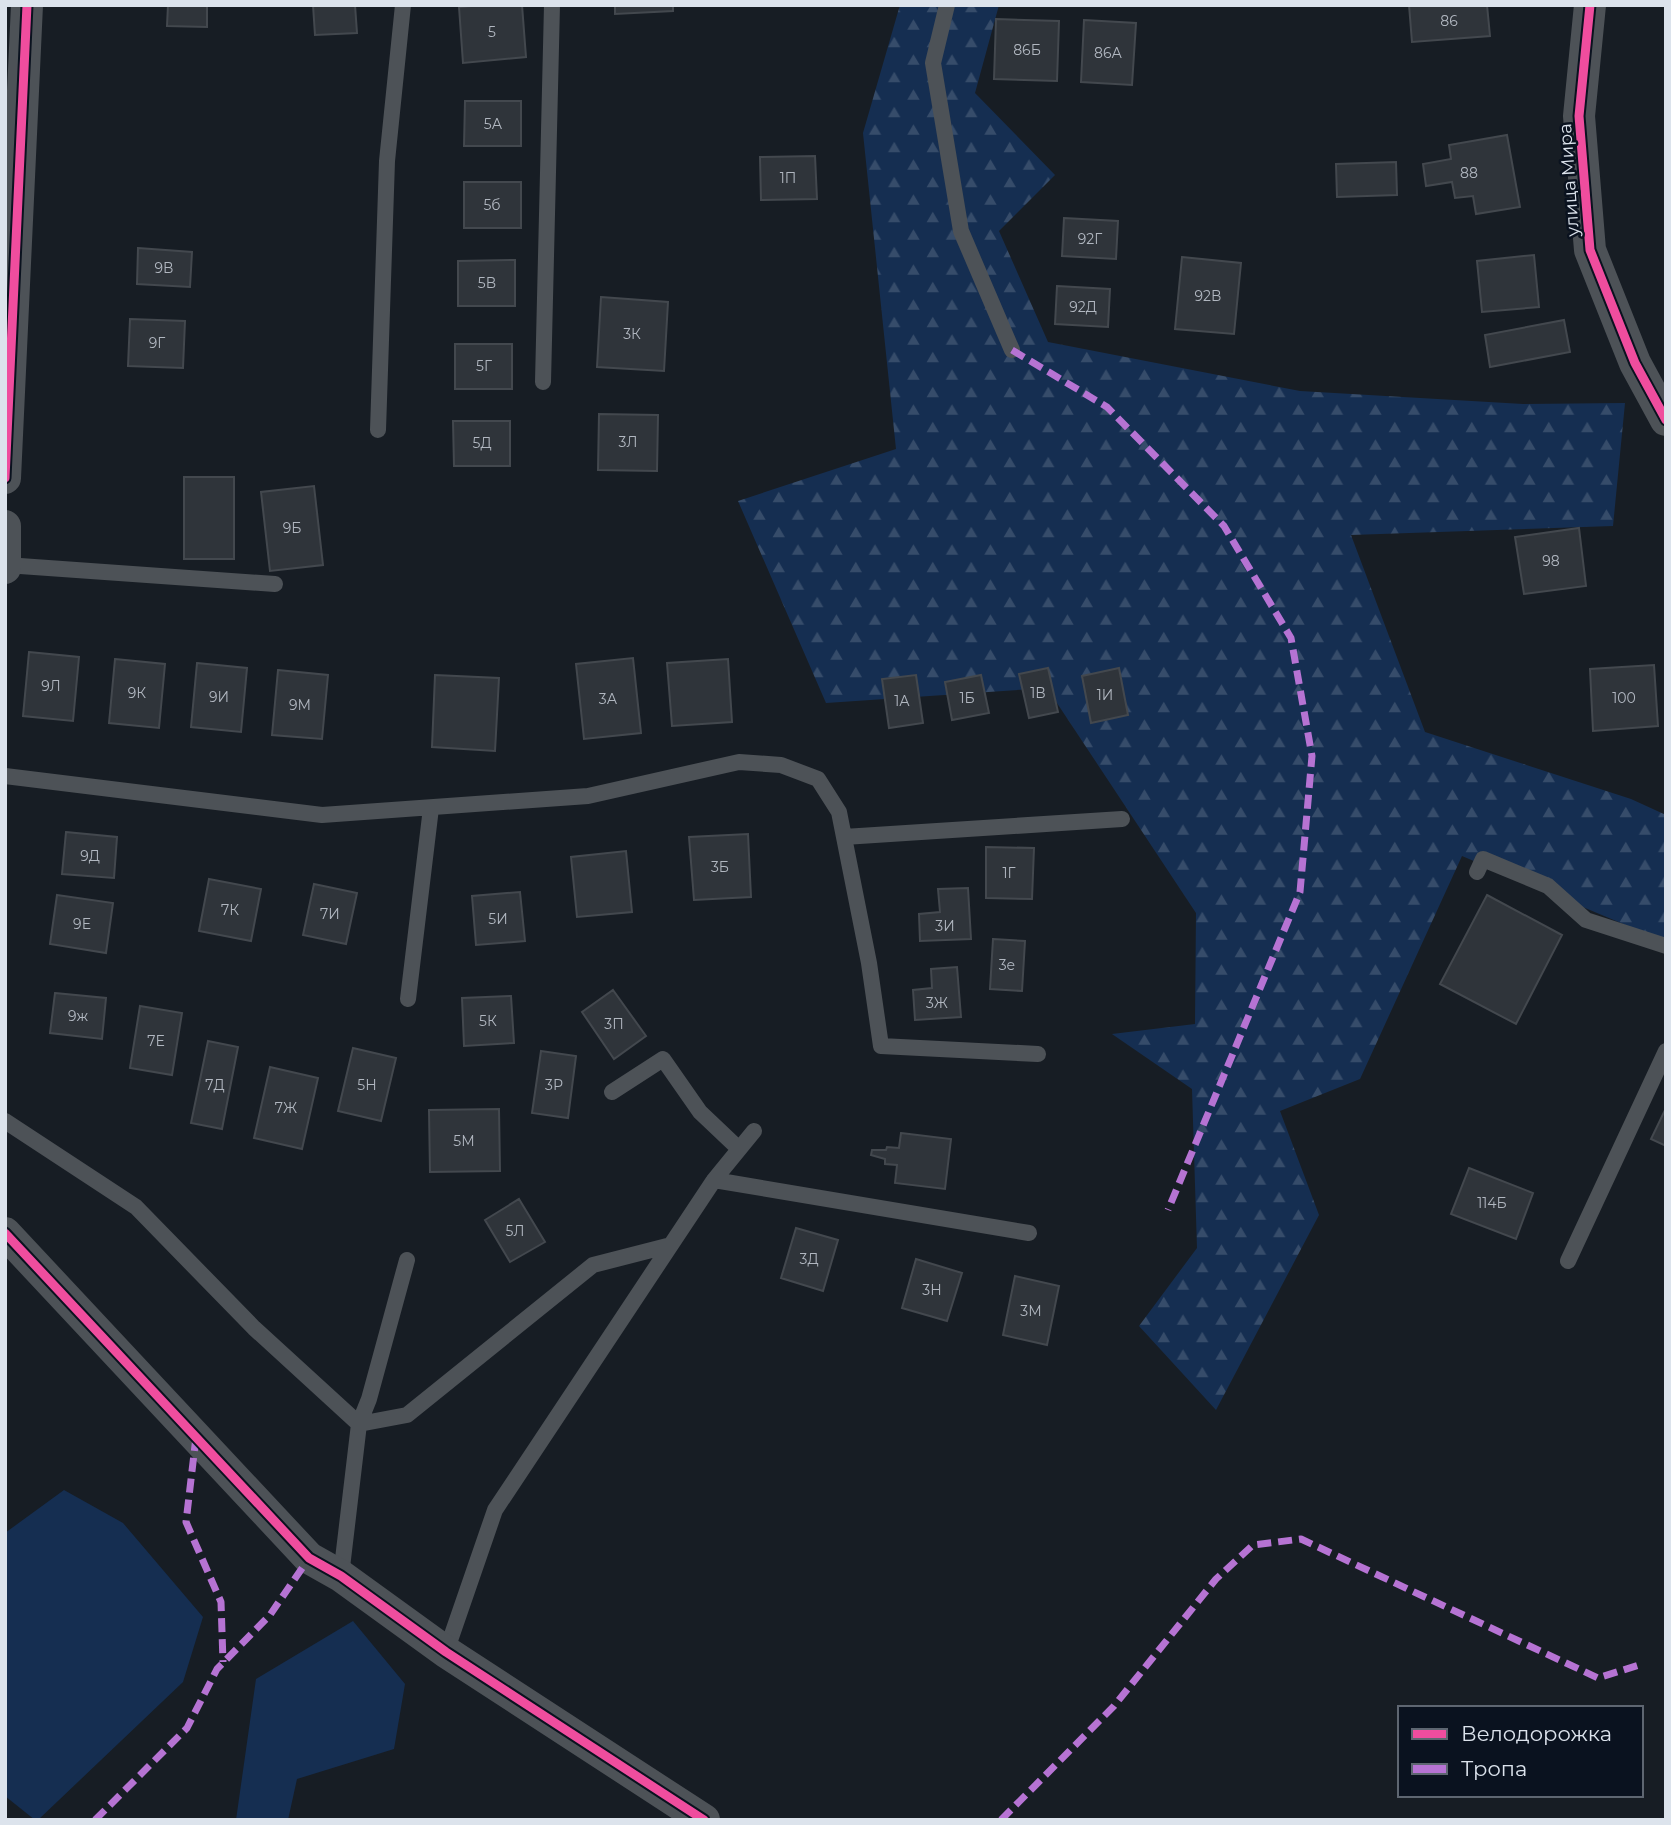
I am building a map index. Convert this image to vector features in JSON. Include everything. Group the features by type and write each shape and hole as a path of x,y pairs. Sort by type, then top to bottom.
{"street":[{"path":"5,478 27,5"},
{"name":"улица Мира","path":"1590,5 1579,116 1590,250 1635,363 1666,420"},
{"path":"5,526 6,566"},
{"path":"5,1233 309,1558 341,1576 446,1652 704,1820"}],"lane":[{"path":"378,430 387,161 403,5"},
{"path":"543,382 552,5"},
{"path":"947,5 933,63 961,231 1012,350"},
{"path":"6,566 275,584"},
{"path":"5,776 322,815 588,796 739,762 782,765 818,779 839,812 869,963 881,1046 1038,1054"},
{"path":"408,999 431,808"},
{"path":"844,837 1122,819"},
{"path":"1477,872 1483,859 1548,886 1586,920 1666,946"},
{"path":"1568,1261 1666,1051"},
{"path":"612,1092 663,1059 700,1112 739,1149"},
{"path":"5,1121 136,1207 254,1328 359,1424"},
{"path":"446,1652 495,1510 714,1180 754,1132"},
{"path":"714,1180 1029,1233"},
{"path":"359,1424 407,1415 593,1265 671,1245"},
{"path":"341,1576 359,1424 369,1399 407,1259"}],"green space":[{"path":"900,5 999,5 975,93 1055,175 999,231 1048,342 1300,391 1523,404 1625,403 1613,526 1351,535 1425,732 1631,799 1666,815 1666,942 1462,856 1360,1079 1280,1111 1319,1215 1216,1410 1139,1326 1197,1248 1192,1089 1112,1034 1195,1024 1196,913 1047,688 826,703 738,501 896,449 863,133"},
{"path":"64,1490 123,1523 203,1617 183,1682 35,1820 5,1796 5,1533"},
{"path":"353,1621 405,1684 394,1749 297,1779 288,1820 236,1820 256,1679"}],"building":[{"path":"168,5 207,5 207,27 167,26"},
{"path":"313,5 355,5 357,33 315,35"},
{"path":"522,5 526,57 463,63 459,7"},
{"path":"615,5 673,5 673,11 615,14"},
{"path":"1409,5 1487,5 1490,36 1412,42"},
{"path":"996,19 1059,21 1057,81 994,79"},
{"path":"1084,20 1136,23 1132,85 1081,82"},
{"path":"465,101 521,101 521,146 464,146"},
{"path":"1507,135 1520,207 1476,214 1473,196 1455,198 1452,182 1426,186 1423,164 1451,159 1449,145"},
{"path":"815,156 817,199 761,200 760,157"},
{"path":"1396,162 1397,195 1337,197 1336,164"},
{"path":"464,182 521,182 521,228 464,228"},
{"path":"1064,218 1118,221 1116,259 1062,256"},
{"path":"138,248 192,252 190,287 137,284"},
{"path":"1534,255 1539,307 1482,312 1477,261"},
{"path":"1182,257 1241,263 1234,334 1175,329"},
{"path":"515,260 515,306 458,306 458,261"},
{"path":"1057,286 1110,289 1108,327 1055,324"},
{"path":"601,297 668,302 664,371 597,367"},
{"path":"130,319 185,321 183,368 128,366"},
{"path":"1564,320 1570,352 1490,367 1485,335"},
{"path":"455,344 512,344 512,389 455,389"},
{"path":"599,414 658,415 657,471 598,470"},
{"path":"453,421 510,421 510,466 454,466"},
{"path":"184,477 234,477 234,559 184,559"},
{"path":"314,486 323,565 270,571 261,492"},
{"path":"1579,528 1586,586 1524,594 1515,537"},
{"path":"29,652 79,657 73,721 23,716"},
{"path":"633,658 641,733 584,739 576,664"},
{"path":"115,659 165,664 159,728 109,723"},
{"path":"728,659 732,722 672,726 667,663"},
{"path":"197,663 247,668 241,732 191,727"},
{"path":"1654,665 1658,726 1593,731 1590,669"},
{"path":"1048,668 1058,712 1029,718 1019,674"},
{"path":"1119,668 1128,715 1091,723 1082,676"},
{"path":"278,670 328,675 322,739 272,735"},
{"path":"435,675 499,678 495,751 432,747"},
{"path":"916,675 923,723 889,728 882,679"},
{"path":"981,675 989,713 952,720 945,682"},
{"path":"66,832 117,837 114,878 62,874"},
{"path":"748,834 751,897 694,900 689,837"},
{"path":"986,847 1034,848 1032,899 986,898"},
{"path":"626,851 632,912 577,917 571,857"},
{"path":"209,879 261,889 251,941 199,931"},
{"path":"314,884 357,893 346,944 303,935"},
{"path":"968,888 971,939 920,941 919,914 940,912 938,889"},
{"path":"520,892 525,941 476,945 472,896"},
{"path":"57,895 113,903 106,953 50,944"},
{"path":"1487,895 1562,935 1516,1024 1440,984"},
{"path":"993,939 1025,941 1022,991 990,989"},
{"path":"957,967 961,1017 915,1020 913,990 932,988 931,969"},
{"path":"613,990 646,1036 614,1059 582,1012"},
{"path":"55,993 106,998 102,1039 50,1033"},
{"path":"511,996 514,1043 464,1046 462,998"},
{"path":"140,1006 182,1013 172,1075 130,1068"},
{"path":"208,1041 238,1047 222,1129 191,1123"},
{"path":"353,1048 396,1058 381,1121 338,1111"},
{"path":"541,1051 576,1056 568,1118 532,1113"},
{"path":"270,1067 318,1078 302,1149 254,1138"},
{"path":"1666,1108 1666,1146 1651,1139"},
{"path":"499,1109 500,1171 430,1172 429,1110"},
{"path":"901,1133 951,1139 945,1189 895,1183 897,1165 885,1164 885,1159 871,1155 872,1150 899,1148"},
{"path":"1469,1168 1533,1193 1516,1239 1451,1214"},
{"path":"519,1199 545,1242 510,1262 485,1220"},
{"path":"796,1228 838,1240 823,1291 781,1278"},
{"path":"916,1259 962,1273 947,1321 902,1308"},
{"path":"1015,1276 1059,1286 1047,1345 1003,1335"}],"marked path":[{"path":"1012,350 1107,407 1224,526 1291,638 1312,756 1300,892 1168,1210"},
{"path":"196,1437 186,1522 221,1602 223,1662"},
{"path":"1001,1820 1114,1706 1216,1579 1253,1545 1301,1539 1598,1678 1639,1665"},
{"path":"95,1820 187,1728 217,1669 270,1615 309,1558"}],"cycle path":[{"path":"5,478 27,5"},
{"path":"1590,5 1579,116 1590,250 1635,363 1666,420"},
{"path":"5,1233 309,1558 341,1576 446,1652 704,1820"}]}
